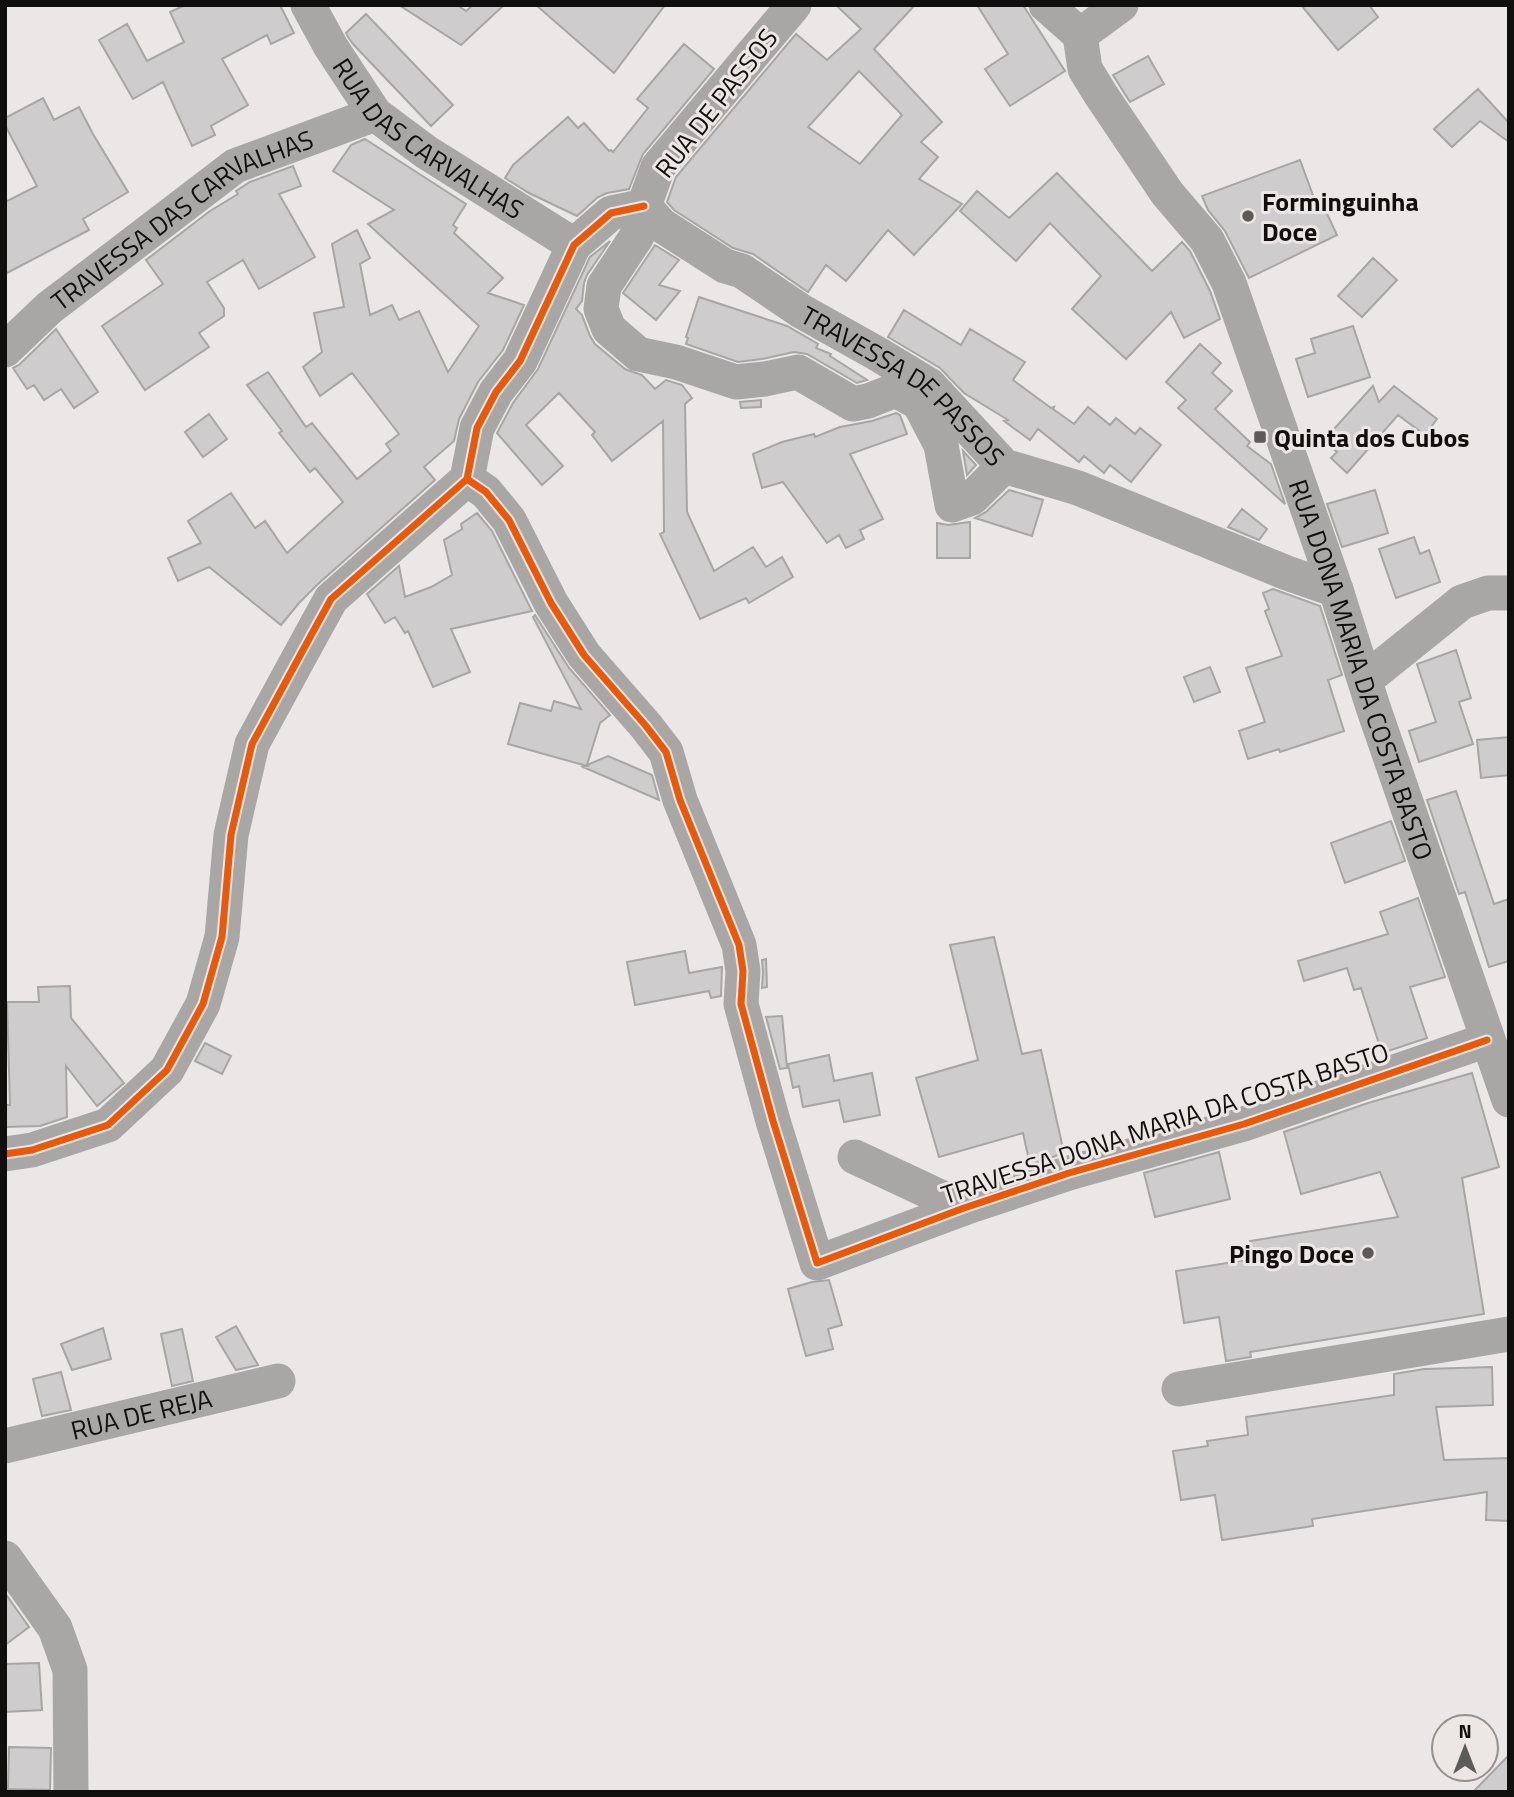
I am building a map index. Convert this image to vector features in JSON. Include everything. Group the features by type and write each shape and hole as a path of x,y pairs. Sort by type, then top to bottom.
{"street":[{"name":"RUA DAS CARVALHAS","path":"308,5 331,47 375,114 426,152 574,245"},
{"name":"RUA DE PASSOS","path":"574,245 611,213 644,206 658,167 794,5"},
{"path":"1046,5 1080,35 1121,5"},
{"name":"RUA DONA MARIA DA COSTA BASTO","path":"1080,35 1086,69 1101,95 1167,193 1207,240 1229,283 1509,1100"},
{"name":"TRAVESSA DAS CARVALHAS","path":"5,351 50,308 235,166 375,114"},
{"name":"TRAVESSA DE PASSOS","path":"644,206 661,225 725,266 742,271 801,311 929,385 1004,466 1078,488 1274,568 1336,590"},
{"path":"644,206 637,236 604,286 601,309 609,329 638,354 676,362 736,382 798,372 853,404 896,390 919,403 941,445 952,505 972,498 1004,466"},
{"path":"5,1154 32,1150 108,1125 167,1070 203,1004 222,937 231,835 252,744 331,600 467,479 477,428 496,392 520,361 574,245"},
{"name":"TRAVESSA DONA MARIA DA COSTA BASTO","path":"467,479 486,492 509,520 551,603 584,655 666,752 680,800 739,945 743,971 741,1004 773,1121 817,1263 1069,1173 1244,1124 1487,1040"},
{"path":"1365,680 1462,602 1488,593 1509,593"},
{"name":"TRAVESSA DONA MARIA DA COSTA BASTO","path":"855,1157 964,1209"},
{"path":"1179,1389 1509,1334"},
{"name":"RUA DE REJA","path":"5,1446 278,1381"},
{"path":"5,1558 55,1628 70,1671 71,1792"}],"building":[{"path":"185,5 280,5 294,33 271,44 267,35 222,59 248,105 211,126 215,135 192,146 163,82 133,99 99,40 127,24 147,61 184,42 170,12"},
{"path":"399,5 457,5 466,11 473,5 504,5 461,45"},
{"path":"536,5 665,5 614,73"},
{"path":"836,5 915,5 874,49 942,122 921,142 938,157 919,179 962,204 914,255 888,230 846,281 826,265 808,292 753,254 733,248 674,210 667,202 676,177 796,34 827,60 861,29","holes":["859,71 902,115 860,164 808,127"]},
{"path":"977,5 1023,5 1065,71 1010,106 985,69 1008,54"},
{"path":"1301,5 1369,5 1378,17 1338,50"},
{"path":"366,14 453,105 431,126 348,37 346,33"},
{"path":"684,44 714,69 643,154 629,189 598,197 577,216 505,178 513,165 568,117 578,128 584,123 609,151 613,152 648,108 637,99"},
{"path":"1148,56 1164,84 1130,102 1113,75"},
{"path":"1478,89 1509,123 1509,142 1480,121 1452,147 1434,129"},
{"path":"43,98 54,120 79,107 128,192 83,219 89,230 5,274 5,202 37,186 5,125 5,118"},
{"path":"365,139 466,204 453,225 457,228 454,233 503,278 488,293 524,305 503,350 478,382 459,419 454,441 424,467 435,480 318,584 281,625 209,567 178,581 168,558 201,543 188,521 231,493 255,528 265,521 287,553 343,502 315,468 310,472 279,433 282,431 247,385 268,372 306,427 312,423 357,479 391,451 386,444 399,434 352,373 320,396 303,367 322,352 314,313 344,307 332,244 357,230 370,258 360,264 370,315 392,305 399,320 419,311 448,372 479,326 368,224 394,210 333,171 351,145"},
{"path":"1300,160 1317,206 1322,203 1337,235 1249,278 1225,231 1208,210 1202,196"},
{"path":"293,166 301,186 279,194 315,257 259,289 243,260 207,282 224,308 224,316 199,333 209,347 145,390 102,326 163,284 146,260 210,211 238,194 236,191 250,182"},
{"path":"1057,173 1152,271 1182,242 1190,251 1210,291 1220,319 1184,338 1171,312 1126,359 1072,309 1101,276 1050,223 1016,261 960,211 977,191 1009,218"},
{"path":"610,241 587,275 582,301 576,309 582,315 595,344 625,369 642,375 655,389 666,380 682,385 692,398 685,404 687,512 714,571 753,547 766,567 782,557 793,577 749,603 746,598 700,619 660,534 664,532 663,421 612,461 592,435 595,432 559,393 526,425 563,466 542,485 497,433 513,403 538,369 590,257"},
{"path":"655,245 679,260 659,285 680,291 656,320 623,293"},
{"path":"1373,258 1397,280 1362,317 1338,296"},
{"path":"699,297 787,326 818,344 816,348 831,354 830,356 867,380 857,383 807,354 794,352 738,362 686,344"},
{"path":"904,310 961,345 970,329 1025,362 1013,380 1074,424 1088,407 1110,425 1116,418 1135,434 1140,428 1161,445 1131,482 1110,465 1104,473 1084,456 1079,462 1038,429 1030,440 1004,421 1008,420 964,393 940,368 888,337"},
{"path":"1353,326 1370,377 1308,397 1296,359 1315,353 1311,339"},
{"path":"56,329 98,392 74,408 61,389 44,400 34,385 27,389 13,368"},
{"path":"1200,344 1221,363 1212,373 1232,391 1215,409 1250,442 1247,446 1271,464 1285,504 1178,408 1186,400 1166,382"},
{"path":"1373,386 1379,402 1394,386 1437,419 1425,435 1398,415 1347,473 1331,458 1337,452 1324,440"},
{"path":"761,400 761,407 741,408 740,402"},
{"path":"896,413 900,415 907,434 850,454 883,519 860,530 864,539 846,548 839,535 827,543 783,482 762,488 753,454 782,442 814,434 815,437 840,427"},
{"path":"209,414 227,439 203,457 185,432"},
{"path":"963,451 976,465 967,475"},
{"path":"1009,490 1043,500 1032,536 975,518 986,512"},
{"path":"1375,490 1388,533 1342,547 1327,504"},
{"path":"1242,509 1267,529 1259,540 1228,527"},
{"path":"477,513 492,531 532,611 451,629 470,672 433,687 408,631 405,633 395,617 385,623 367,594 399,566 405,597 452,575 444,540 462,529 461,524"},
{"path":"970,522 970,558 937,558 937,523 948,525"},
{"path":"1414,537 1420,554 1429,550 1440,582 1396,598 1379,549"},
{"path":"1273,589 1320,606 1342,675 1328,680 1344,731 1280,752 1279,749 1248,759 1239,731 1265,722 1246,668 1282,656 1265,611 1269,609 1263,593"},
{"path":"535,615 569,668 610,715 600,723 587,765 608,756 652,775 659,800 583,767 587,766 508,744 520,703 551,711 554,701 581,709 533,617"},
{"path":"1456,650 1471,698 1459,702 1473,744 1419,762 1409,731 1436,722 1417,664"},
{"path":"1210,667 1220,692 1194,702 1184,677"},
{"path":"1509,737 1509,775 1481,778 1477,740"},
{"path":"1456,791 1494,904 1509,899 1509,961 1489,967 1465,892 1459,894 1427,800"},
{"path":"1391,821 1405,861 1345,883 1331,843"},
{"path":"1418,898 1445,977 1410,987 1427,1038 1382,1053 1361,988 1354,990 1347,968 1304,981 1298,961 1388,934 1380,912"},
{"path":"994,937 1022,1054 1041,1050 1064,1153 1030,1165 1023,1133 939,1157 916,1078 978,1060 950,945"},
{"path":"685,951 689,973 722,967 721,996 711,998 709,991 635,1005 627,962"},
{"path":"766,959 767,987 762,988 762,960"},
{"path":"70,986 71,1018 124,1083 97,1106 66,1066 67,1117 40,1126 5,1127 5,1105 10,1105 7,1002 39,1002 38,987"},
{"path":"782,1016 787,1068 780,1069 766,1017"},
{"path":"205,1043 231,1056 222,1074 195,1061"},
{"path":"829,1055 834,1081 872,1073 880,1115 844,1122 839,1100 803,1107 799,1086 793,1088 788,1064"},
{"path":"1472,1073 1499,1167 1462,1178 1484,1314 1250,1352 1251,1357 1226,1361 1219,1317 1184,1323 1176,1271 1253,1259 1250,1241 1398,1217 1380,1172 1301,1194 1284,1132 1368,1103"},
{"path":"1219,1152 1230,1199 1155,1217 1144,1173"},
{"path":"829,1280 842,1325 828,1329 833,1349 806,1356 788,1289"},
{"path":"236,1326 258,1365 236,1370 216,1337"},
{"path":"103,1328 111,1359 72,1370 61,1344"},
{"path":"182,1329 193,1381 172,1386 161,1334"},
{"path":"1492,1367 1493,1405 1436,1407 1444,1460 1509,1458 1509,1521 1486,1520 1487,1492 1312,1519 1313,1526 1222,1540 1215,1495 1181,1500 1173,1451 1208,1446 1207,1441 1248,1435 1246,1417 1394,1395 1394,1374 1424,1369"},
{"path":"61,1372 71,1410 42,1416 33,1379"},
{"path":"5,1593 29,1627 5,1645"},
{"path":"39,1663 42,1710 5,1712 5,1664"},
{"path":"9,1747 51,1748 50,1790 8,1789"},
{"path":"1509,1755 1509,1792 1473,1792 1482,1783 1500,1783 1500,1764"}],"cycle path":[{"path":"5,1154 32,1150 108,1125 167,1070 203,1004 222,937 231,835 252,744 331,599 467,479 477,428 496,392 520,361 574,245 611,213 644,206"},
{"path":"467,479 486,492 509,520 551,603 584,655 666,752 680,800 739,945 743,971 741,1004 773,1121 817,1263 964,1208 1069,1173 1244,1124 1487,1040"}],"place":[{"name":"Forminguinha Doce","path":"1248,216"},
{"name":"Quinta dos Cubos","path":"1260,437"},
{"name":"Pingo Doce","path":"1368,1253"}]}
